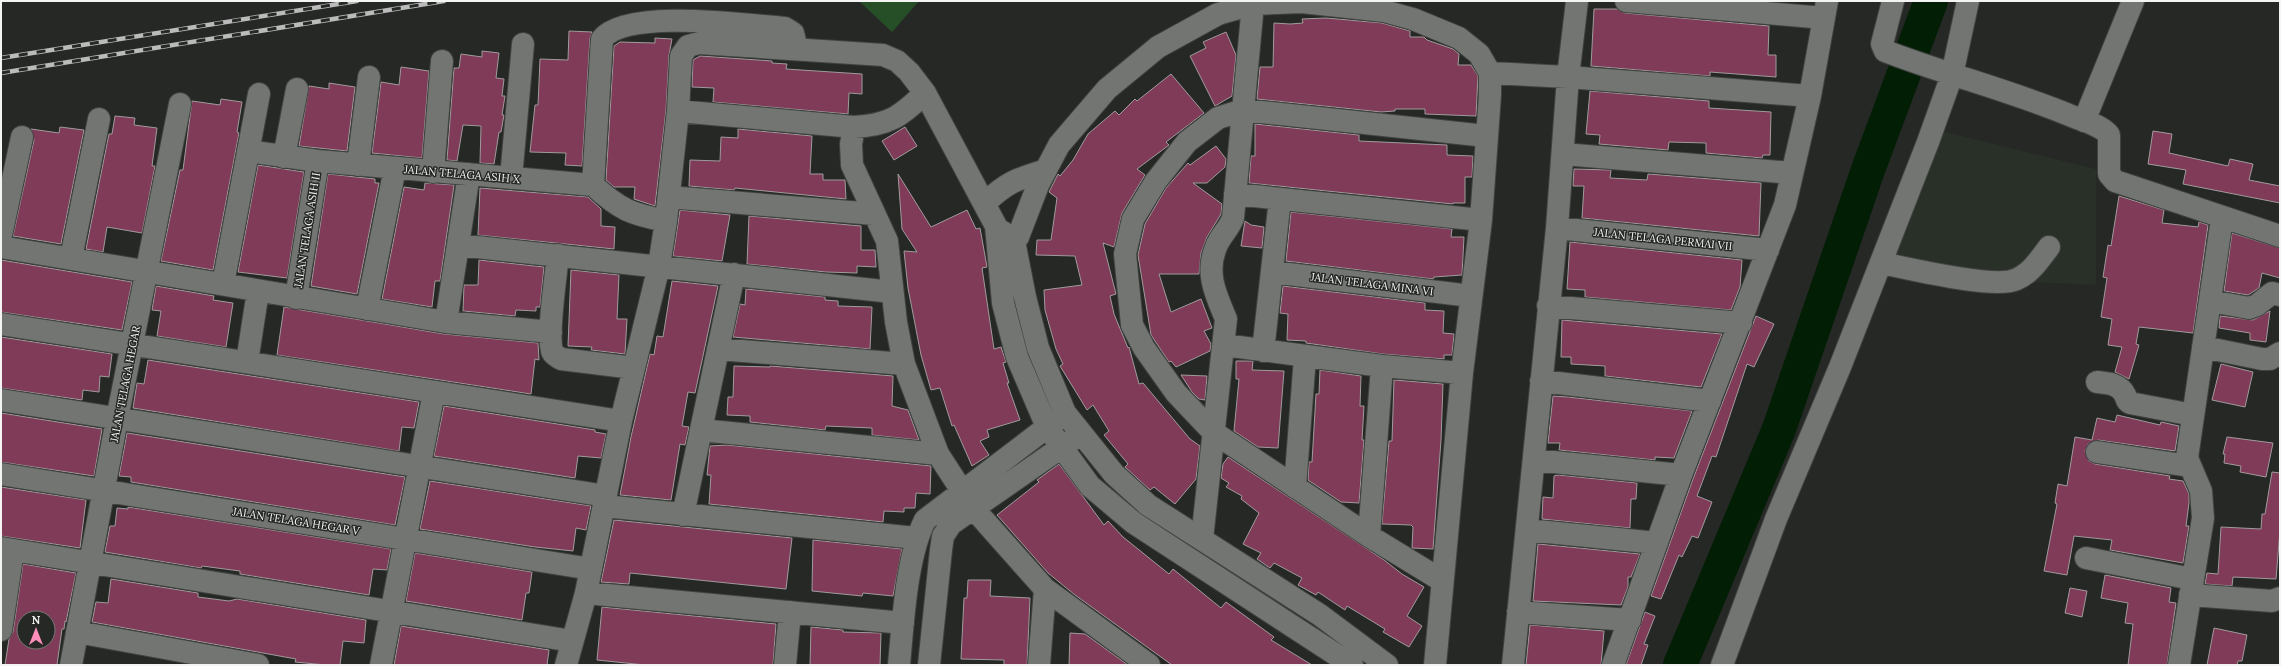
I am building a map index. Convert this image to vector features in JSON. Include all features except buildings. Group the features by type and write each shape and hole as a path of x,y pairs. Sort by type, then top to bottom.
{"street":[{"path":"1513,665 1557,228 1568,76 1577,1"},
{"path":"1613,665 1681,475 1785,205 1810,96 1826,10 1626,1"},
{"path":"1893,1 1882,44 1883,50 1944,72 2052,107 2084,121 2109,135 2109,174 2115,181 2222,218 2280,236"},
{"path":"1722,665 1776,520 1881,263 1968,1"},
{"path":"2084,121 2133,1"},
{"path":"1003,237 1024,227 1038,185 1059,145 1107,89 1129,69 1158,47 1186,30 1218,14 1253,4 1316,3 1384,11 1413,19 1459,38 1479,54 1490,73 1490,95 1481,220 1462,373 1441,580 1435,665"},
{"path":"1202,539 1226,319 1215,294 1211,271 1216,247 1230,227 1233,218 1253,4"},
{"path":"666,221 631,214 612,203 593,185 602,39 608,32 628,25 671,20 785,28 794,33 797,49"},
{"path":"566,665 586,593 621,421 659,266 666,221 678,111 681,56 688,46 699,43 883,55 897,61 925,93 1003,237 1025,297 1038,348 1065,413 1114,474 1148,505 1320,615 1387,665"},
{"path":"512,178 523,44"},
{"path":"433,172 442,61"},
{"path":"1490,73 1568,76 1810,96"},
{"path":"358,165 369,77"},
{"path":"284,157 297,89"},
{"path":"678,111 854,127 878,126 906,112 925,93"},
{"path":"223,284 259,94"},
{"name":"JALAN TELAGA HEGAR","path":"72,665 117,419 180,104"},
{"path":"1441,580 1369,536 1213,432 1176,393 1144,348 1132,325 1124,254 1133,219 1156,181 1187,142 1218,118 1243,110 1486,136"},
{"path":"71,258 99,119"},
{"path":"854,127 851,144 852,165 887,240 892,292 904,364 938,454 967,500 1045,589 1149,665"},
{"path":"1,235 22,138"},
{"name":"JALAN TELAGA ASIH X","path":"248,151 284,157 358,165 593,185"},
{"path":"1563,154 1792,173"},
{"name":"JALAN TELAGA ASIH II","path":"296,298 318,161"},
{"path":"367,309 395,168"},
{"path":"985,203 1003,186 1017,179 1046,170"},
{"path":"446,322 469,174"},
{"path":"1235,194 1481,220"},
{"path":"669,196 874,214"},
{"path":"1263,351 1280,199"},
{"path":"2179,665 2203,507 2197,478 2189,466 2187,458 2222,218"},
{"name":"JALAN TELAGA PERMAI VII","path":"1557,228 1768,250"},
{"path":"1003,237 1003,303 1017,357 1047,427 1090,486 1134,523 1352,665"},
{"path":"458,245 892,292"},
{"path":"1,247 148,270 296,298 446,322 551,332"},
{"path":"1881,263 1962,278 1995,282 2016,280 2030,270 2049,247"},
{"path":"558,255 551,332 551,349 554,354 560,359 634,368"},
{"name":"JALAN TELAGA MINA VI","path":"1272,272 1471,296"},
{"path":"683,515 734,274"},
{"path":"247,362 258,291"},
{"path":"2210,301 2249,308 2258,305 2272,293 2280,295"},
{"path":"1548,306 1741,322"},
{"path":"1,324 621,421"},
{"path":"1224,345 1305,357 1462,373"},
{"path":"2203,347 2266,359 2275,357 2280,353"},
{"path":"718,349 904,364"},
{"path":"1295,487 1305,357"},
{"path":"1369,536 1382,366"},
{"path":"1541,381 1710,401"},
{"path":"2097,382 2115,384 2120,388 2127,401 2130,403 2193,415"},
{"path":"381,665 434,392"},
{"path":"1,400 420,466 683,515 916,538"},
{"path":"929,665 943,536 967,500 1047,427 1065,413"},
{"path":"701,430 938,454"},
{"path":"899,665 903,623 916,538 925,520 967,500 1061,448 1081,433"},
{"path":"2097,452 2189,466"},
{"path":"1534,460 1681,475"},
{"name":"JALAN TELAGA HEGAR V","path":"1,474 591,569"},
{"path":"1527,530 1657,543"},
{"path":"1,630 7,549 572,641"},
{"path":"2086,558 2191,587 2272,600 2280,598"},
{"path":"1039,665 1045,589"},
{"path":"586,593 903,623"},
{"path":"785,665 790,612"},
{"path":"1518,612 1630,620"},
{"path":"77,632 258,665"}],"shaded area":[{"path":"1925,127 2096,169 2096,285 1868,275"}],"green space":[{"path":"859,1 919,1 892,32"}],"waterway":[{"path":"1680,665 1779,429 1869,167 1931,1"}],"railway":[{"path":"1,58 357,1"},
{"path":"1,73 444,1"}]}
